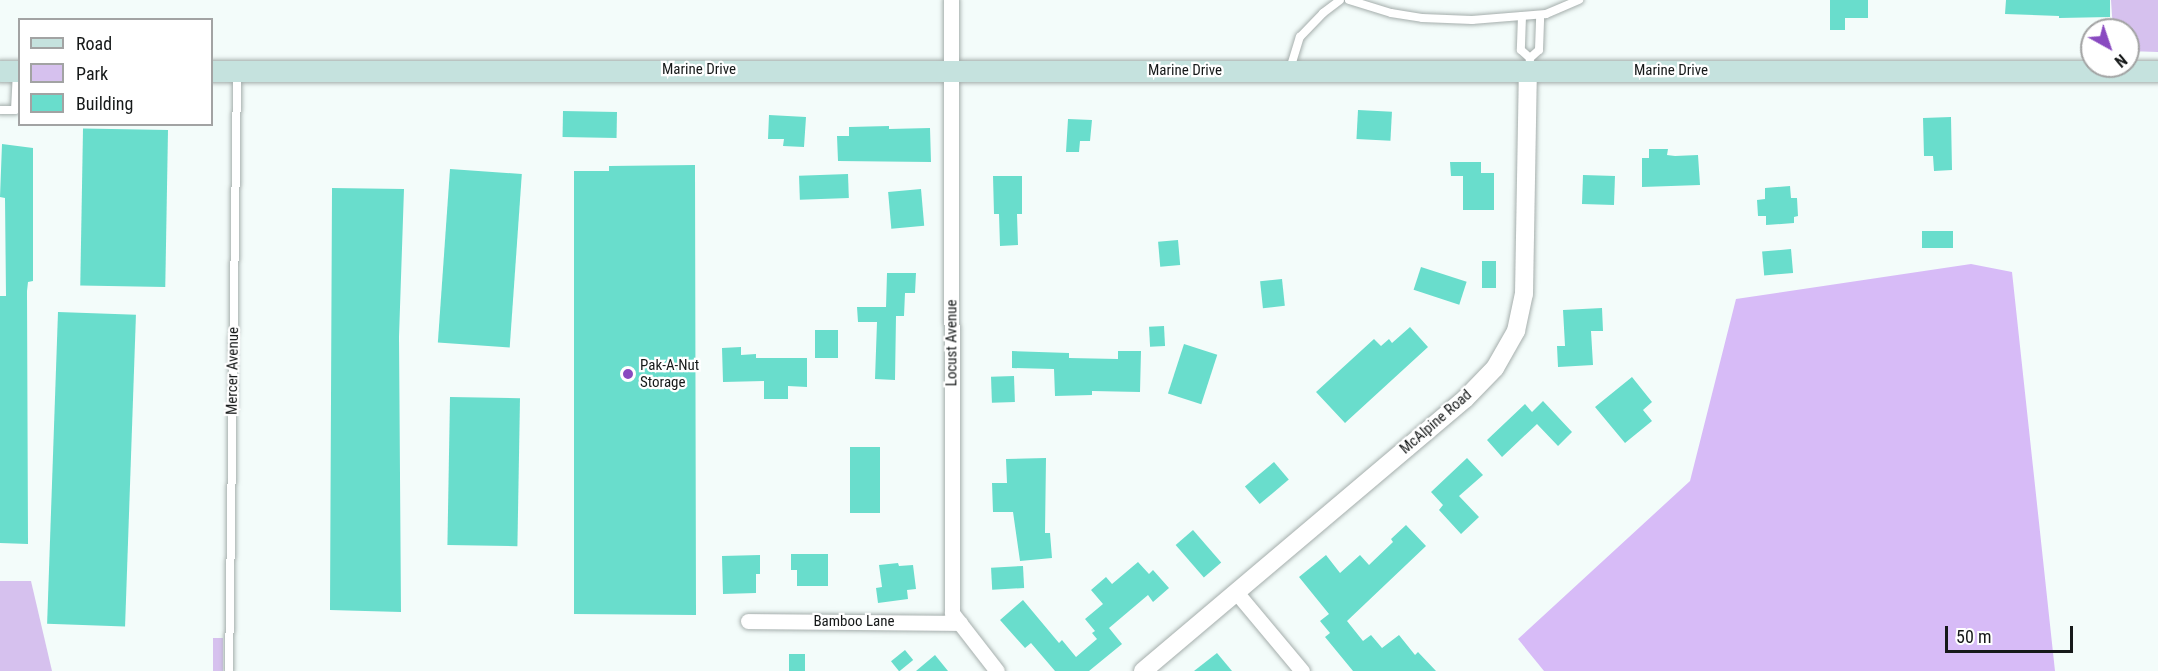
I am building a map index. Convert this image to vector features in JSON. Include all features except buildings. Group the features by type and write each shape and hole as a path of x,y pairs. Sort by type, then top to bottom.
{"main road":[{"name":"Marine Drive","path":"213,71 1289,71 1529,64 2158,71"}],"street":[{"name":"Locust Avenue","path":"951,0 952,613 997,671"},
{"name":"McAlpine Road","path":"1143,671 1465,399 1495,368 1516,331 1524,294 1529,64"},
{"path":"1236,592 1302,671"},
{"name":"Bamboo Lane","path":"748,621 960,623"}],"lane":[{"path":"1289,71 1300,37 1323,13 1340,0"},
{"path":"1349,0 1391,13 1422,18 1472,20 1540,15 1565,8 1580,0"},
{"path":"1522,16 1521,50 1529,64 1539,50 1540,15"},
{"path":"0,110 15,110 12,71"},
{"name":"Mercer Avenue","path":"229,671 237,71"}],"green space":[{"path":"2111,0 2158,0 2158,52 2140,51 2140,18 2112,18"},
{"path":"0,581 31,581 52,671 0,671"},
{"path":"213,638 223,638 223,671 213,671"}],"shaded area":[{"path":"1971,264 2012,272 2055,671 1544,671 1518,639 1690,481 1736,299"}],"place":[{"name":"Pak-A-Nut Storage","path":"628,374"}]}
